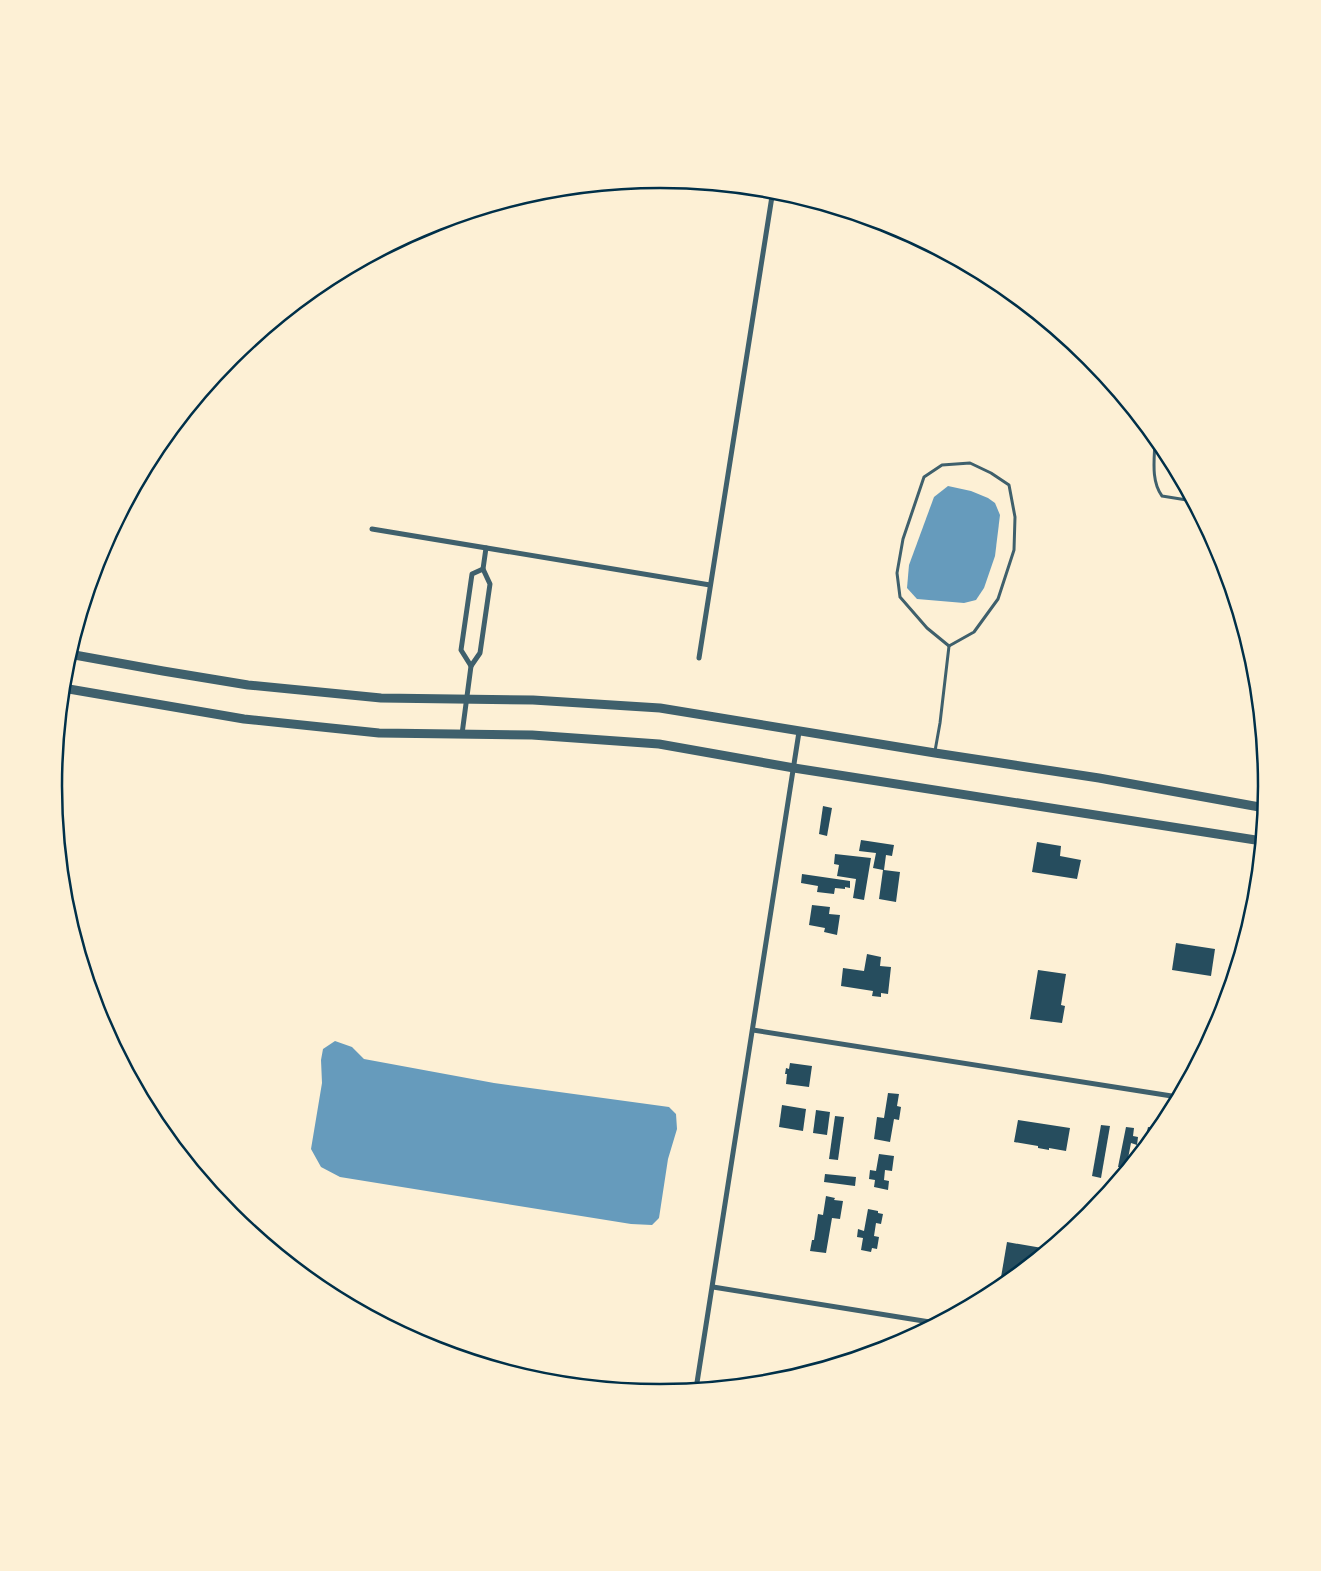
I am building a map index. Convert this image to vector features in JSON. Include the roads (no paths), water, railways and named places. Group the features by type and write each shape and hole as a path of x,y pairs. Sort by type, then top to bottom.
{"street":[{"path":"699,658 772,198"},
{"path":"372,529 710,584"},
{"path":"462,734 470,666 480,653 490,584 483,569 486,548"},
{"path":"470,666 461,650 472,574 483,569"},
{"path":"77,655 248,685 381,698 532,700 660,708 799,732 1099,778 1257,807"},
{"path":"71,689 244,719 379,733 532,736 659,744 794,768 1255,840"},
{"path":"697,1382 799,732"},
{"path":"753,1030 1171,1096"},
{"path":"713,1287 926,1321"}],"lane":[{"path":"1155,449 1155,481 1157,489 1162,496 1185,500"},
{"path":"970,463 991,472 1009,485 1015,517 1014,550 998,599 974,632 949,646 927,628 900,597 896,573 903,538 924,477 942,466 970,463"},
{"path":"935,753 949,646"}],"water":[{"path":"948,486 971,491 988,498 995,503 1000,515 995,556 984,588 976,600 964,603 917,599 907,588 909,565 934,497"},
{"path":"335,1041 352,1047 364,1059 494,1083 669,1107 676,1114 677,1129 668,1159 659,1218 652,1225 631,1224 340,1177 321,1167 311,1149 322,1083 321,1060 323,1049"}]}
